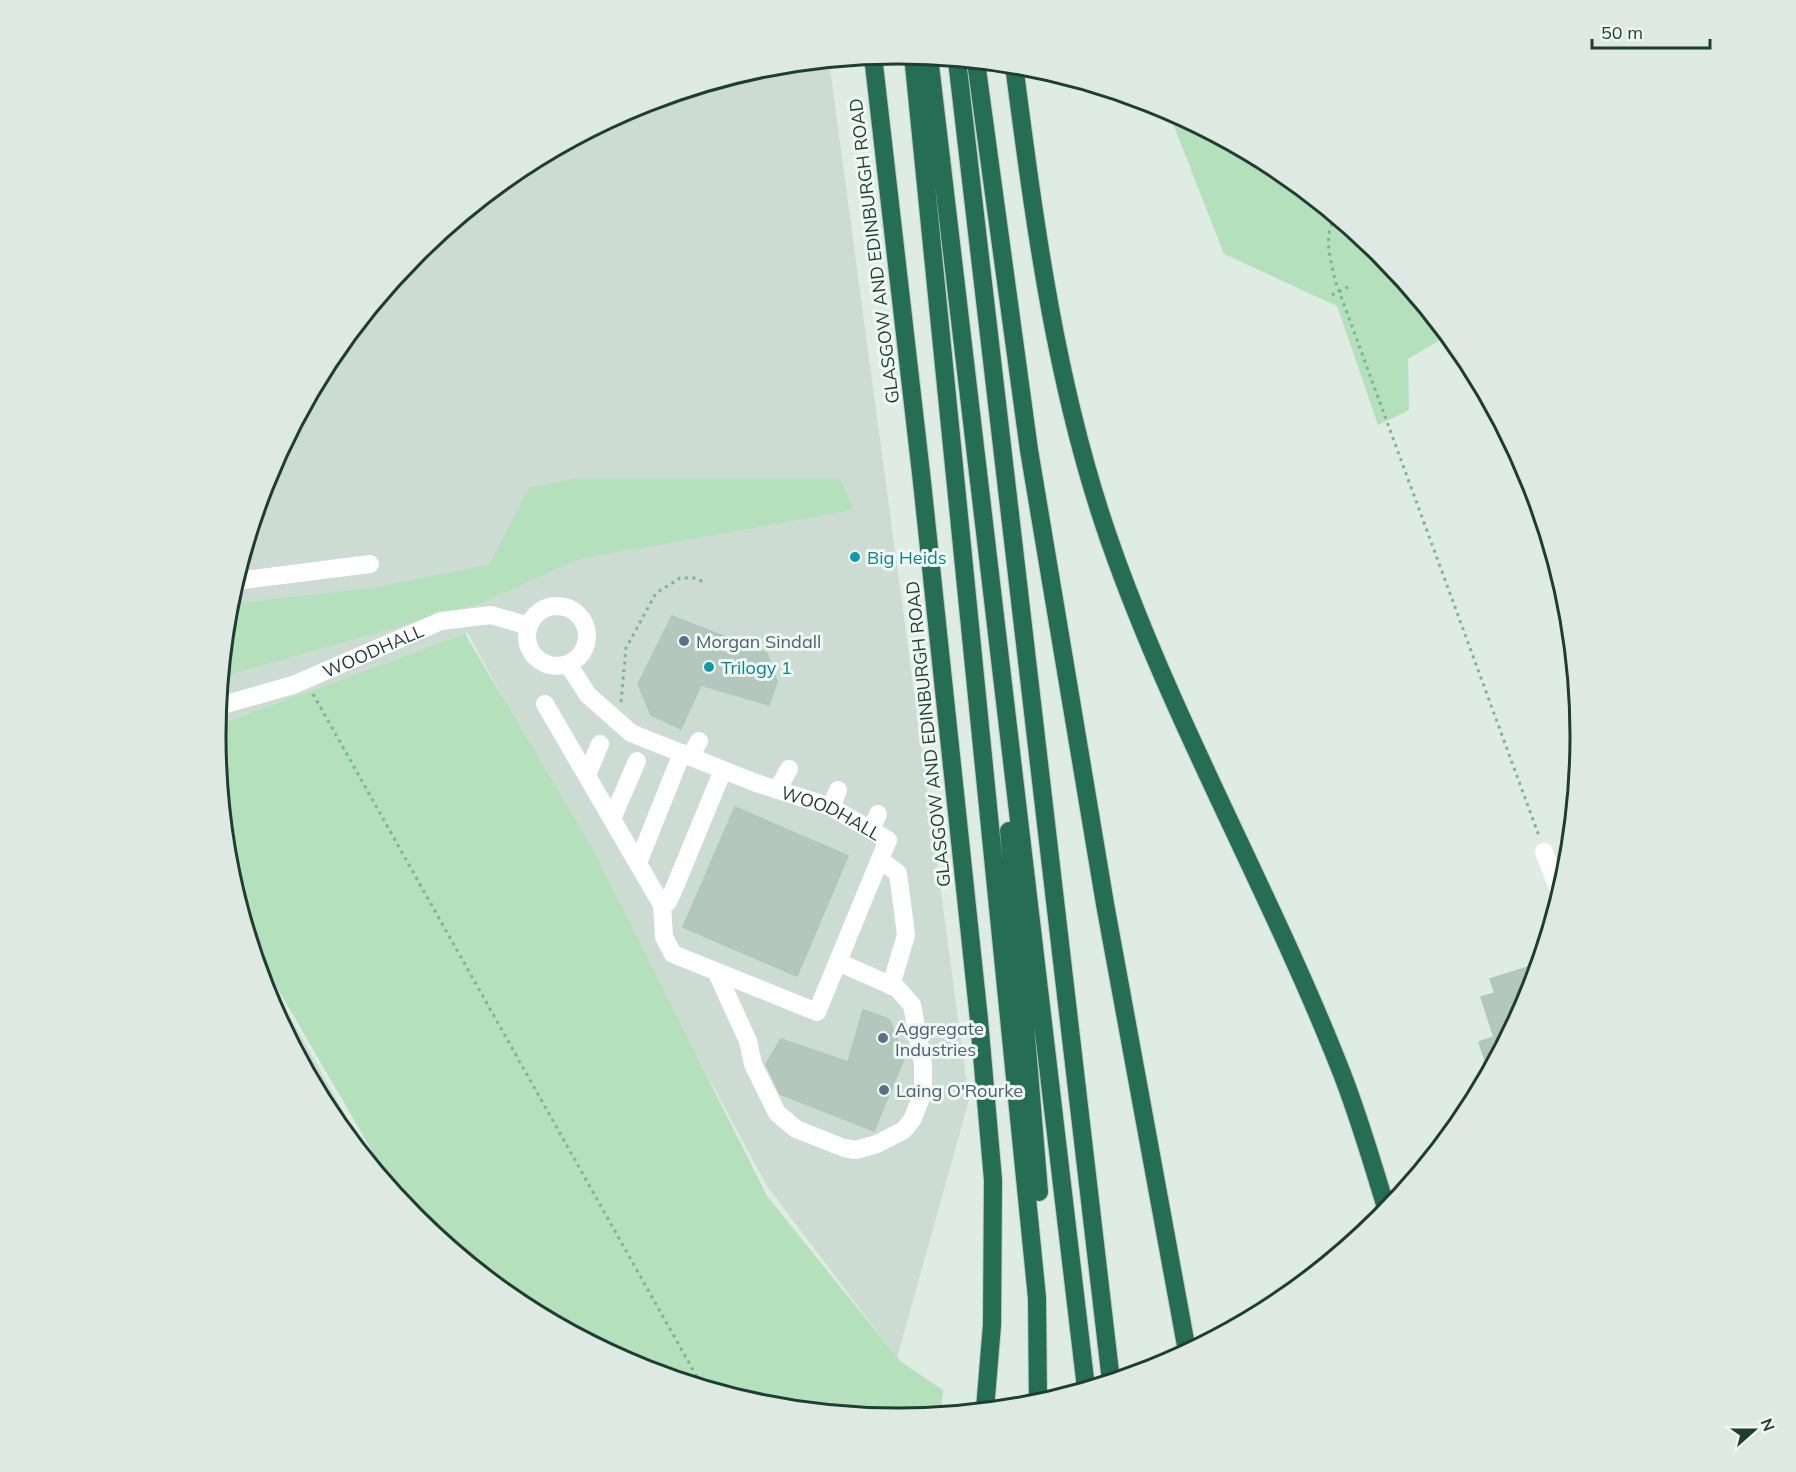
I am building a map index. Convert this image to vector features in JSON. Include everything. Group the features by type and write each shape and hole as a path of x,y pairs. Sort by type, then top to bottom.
{"highway":[{"name":"GLASGOW AND EDINBURGH ROAD","path":"874,65 926,517 979,1020 992,1169 992,1324 986,1402"},
{"path":"914,65 1037,1298 1038,1393"},
{"path":"930,65 1085,1381"},
{"path":"958,67 1110,1373"},
{"path":"977,69 1029,450 1105,904 1185,1342"},
{"path":"1015,75 1040,254 1054,331 1081,447 1109,540 1159,670 1322,1023 1356,1114 1384,1200"},
{"path":"1013,760 1008,823 1035,1124 1040,1216 1033,1257"}],"street":[{"path":"245,581 370,564"},
{"path":"562,606 577,614 585,624 586,642 579,656 568,664 553,666 535,656 527,639 529,626 534,616 551,607 562,606"},
{"name":"WOODHALL","path":"227,703 305,680 441,621 491,615 529,626"},
{"name":"WOODHALL","path":"568,664 588,695 631,733 690,750 723,770 874,822 888,840 817,1012 673,954 664,937 662,905"},
{"path":"545,704 662,905 668,902 723,770"},
{"path":"586,775 600,744"},
{"path":"638,863 690,750"},
{"path":"612,819 637,761"},
{"path":"777,790 789,769"},
{"path":"831,807 838,790"},
{"path":"1544,852 1554,878"},
{"path":"880,860 898,873 906,935 891,986"},
{"path":"717,973 748,1041 753,1064 777,1113 795,1129 844,1148 856,1150 877,1144 904,1130 912,1120 923,1093 923,1064 912,1005 897,988 838,962"}],"path":[{"path":"1332,223 1329,227 1328,246 1335,280 1544,852"},
{"path":"1332,295 1352,285"},
{"path":"618,722 626,648 656,593 680,578 694,578 704,582"},
{"path":"305,680 697,1377"}],"shaded area":[{"path":"830,68 969,1100 897,1358 767,1186 468,633 227,722 232,648 239,605 262,520 296,439 316,400 365,327 393,293 455,231 489,203 562,154 641,116 682,100 767,77"},
{"path":"283,1004 349,1122 316,1072"}],"green space":[{"path":"1173,124 1234,154 1307,203 1373,261 1403,293 1440,340 1408,359 1409,410 1378,425 1337,306 1224,254"},
{"path":"575,479 841,479 853,510 579,559 481,603 230,675 240,603 374,588 489,565 529,488"},
{"path":"465,634 594,851 767,1196 900,1361 943,1390 942,1406 898,1408 810,1402 724,1385 682,1372 601,1338 562,1318 489,1269 423,1211 377,1160 273,981 249,910 239,867 228,780 227,722"}],"building":[{"name":"Trilogy 1","path":"672,616 767,653 777,682 769,705 701,685 681,729 651,715 638,684"},
{"path":"735,807 848,856 797,976 683,927"},
{"path":"1528,967 1500,1033 1485,1060 1479,1042 1494,1037 1481,997 1495,993 1490,979"},
{"path":"863,1010 889,1019 905,1056 874,1131 780,1094 766,1064 781,1039 848,1062"}],"place":[{"name":"Big Heids","path":"855,557"},
{"name":"Morgan Sindall","path":"684,641"},
{"name":"Trilogy 1","path":"709,667"},
{"name":"Aggregate Industries","path":"883,1038"},
{"name":"Laing O'Rourke","path":"884,1090"}]}
